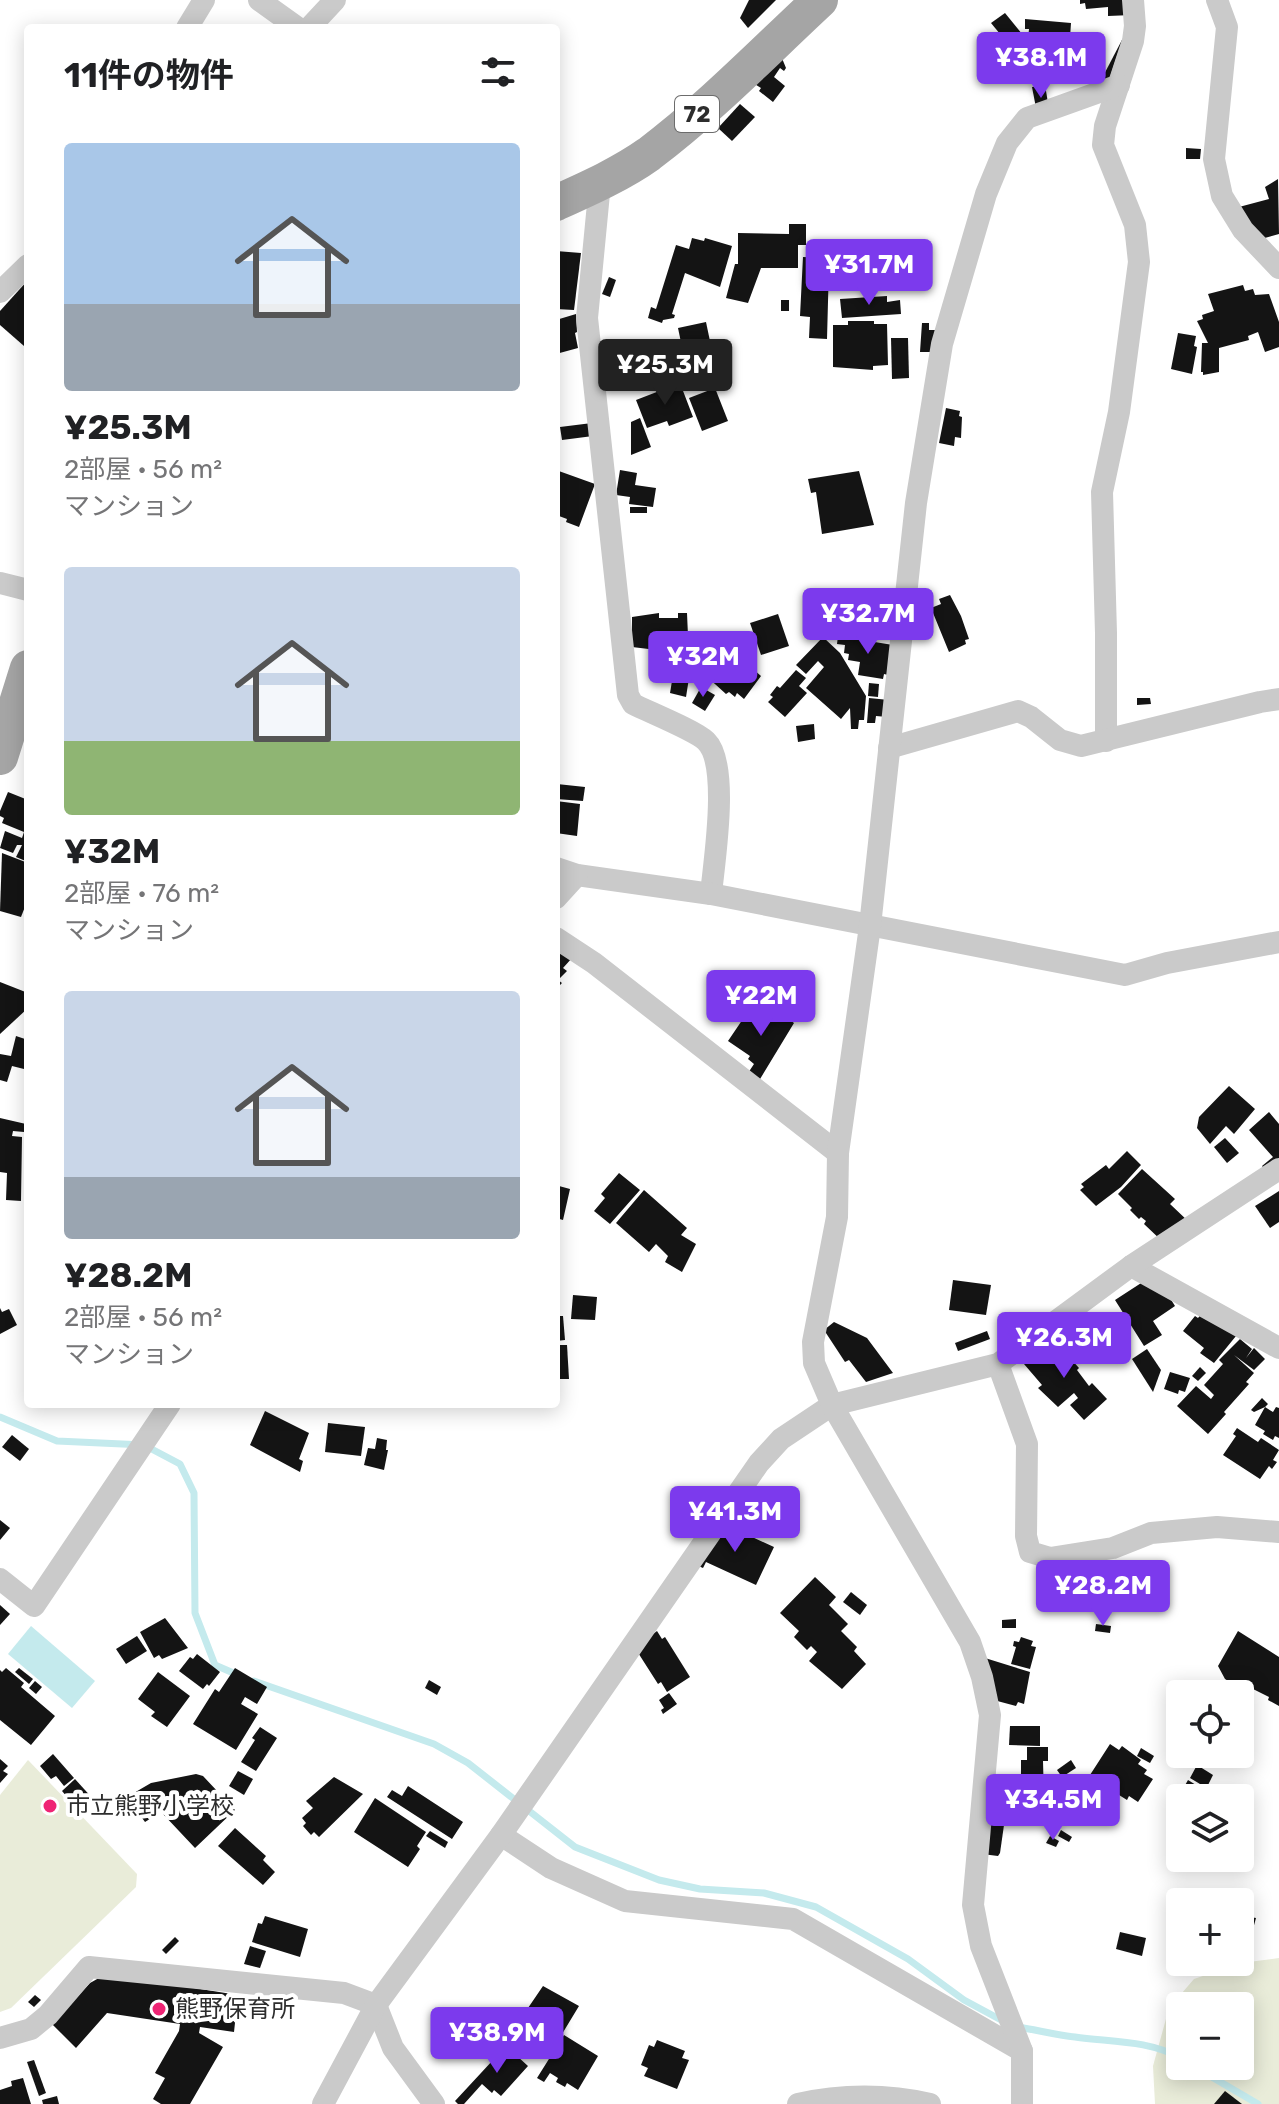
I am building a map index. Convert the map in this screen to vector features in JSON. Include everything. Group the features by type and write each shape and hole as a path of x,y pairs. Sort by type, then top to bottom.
{"main road":[{"name":"72","path":"560,201 600,183 647,155 692,119 820,0"},
{"path":"0,757 24,682"}],"street":[{"path":"189,24 204,0"},
{"path":"259,0 292,24"},
{"path":"313,24 335,0"},
{"path":"1106,741 1102,492 1119,412 1139,262 1135,225 1103,145 1105,126 1133,41 1133,0"},
{"path":"1217,0 1227,27 1214,159 1222,196 1243,230 1279,268"},
{"path":"1022,2104 1022,2051 981,1946 973,1905 990,1715 982,1677 970,1642 832,1405 814,1363 813,1342 837,1217 838,1153 870,926 916,503 942,344 986,194 1007,143 1027,118 1119,85"},
{"path":"600,183 587,318 628,695 633,704 707,741 714,756 720,797 711,894"},
{"path":"0,292 24,269"},
{"path":"0,583 24,589"},
{"path":"889,748 1018,711 1031,717 1060,740 1081,746 1279,699"},
{"path":"567,872 711,894 1125,975 1167,963 1279,942"},
{"path":"560,941 594,963 838,1153"},
{"path":"323,2104 376,2005 501,1835 759,1463 781,1439 832,1405 998,1364 1131,1266 1279,1169"},
{"path":"1131,1266 1279,1348"},
{"path":"998,1364 1027,1444 1026,1536 1030,1552 1050,1558 1113,1548 1151,1533 1217,1527 1279,1532"},
{"path":"0,1579 34,1606 167,1408"},
{"path":"501,1835 551,1868 625,1901 793,1919 1022,2051"},
{"path":"0,2038 31,2029 48,2015 89,1967 344,1993 376,2005 393,2048 434,2104"},
{"path":"798,2104 827,2099 898,2097 930,2104"}],"green space":[{"path":"28,1760 137,1874 136,1887 11,2008 0,2012 0,1795"},
{"path":"1279,1958 1279,2104 1155,2104 1153,2066 1166,2019 1166,2080 1254,2080 1254,1992 1183,1992 1194,1979 1203,1976 1254,1976 1254,1961"}],"water":[{"path":"31,1626 95,1681 72,1708 8,1654"}],"building":[{"path":"749,0 776,0 748,28 740,18"},
{"path":"1080,0 1132,0 1132,15 1108,16 1108,7 1086,9 1085,3 1080,4"},
{"path":"1005,13 1022,34 1009,45 991,23"},
{"path":"1025,19 1071,23 1069,52 1033,50 1033,39 1028,39 1029,29 1025,29"},
{"path":"1123,38 1107,86 1100,82"},
{"path":"779,51 786,68 784,71 780,68 774,77 785,86 773,102 753,83"},
{"path":"1045,85 1050,115 1037,113 1032,87"},
{"path":"740,104 755,117 732,141 718,128"},
{"path":"1186,148 1201,149 1200,159 1186,159"},
{"path":"1278,179 1279,234 1250,242 1239,207 1269,199 1265,187"},
{"path":"789,224 806,224 806,245 798,245 798,268 761,268 748,303 726,298 735,264 738,264 738,233 789,234"},
{"path":"692,238 704,241 705,238 732,246 720,287 685,273 672,314 674,318 662,323 648,318 651,307 656,309 676,245 689,249"},
{"path":"560,251 581,253 574,310 560,309"},
{"path":"803,257 827,258 826,264 829,264 827,339 809,338 810,317 800,316"},
{"path":"609,277 616,280 610,297 602,294"},
{"path":"24,284 24,346 0,325 0,311"},
{"path":"1243,285 1245,291 1253,289 1255,295 1269,294 1279,322 1279,347 1265,352 1258,332 1248,336 1249,340 1219,348 1219,372 1203,375 1202,343 1208,343 1197,321 1203,319 1202,315 1214,311 1208,294"},
{"path":"887,296 887,302 900,300 901,314 842,318 840,299"},
{"path":"781,300 789,300 789,311 781,311"},
{"path":"576,314 578,348 560,353 560,319"},
{"path":"848,321 887,324 888,365 873,366 873,370 833,367 833,325 848,325"},
{"path":"706,322 711,346 683,352 678,328"},
{"path":"922,323 929,323 929,330 936,330 936,352 920,352"},
{"path":"1178,333 1196,336 1192,374 1171,369"},
{"path":"891,338 908,338 909,378 892,379"},
{"path":"684,362 687,374 665,379 662,367"},
{"path":"659,367 663,386 644,391 640,371"},
{"path":"707,367 714,385 698,391 692,372"},
{"path":"680,383 693,417 669,426 667,421 647,428 636,400"},
{"path":"715,388 728,421 702,431 689,398"},
{"path":"946,408 960,411 959,416 962,417 961,438 955,437 954,446 939,443"},
{"path":"640,418 651,447 631,455 631,422"},
{"path":"592,423 593,436 562,440 560,427"},
{"path":"620,470 637,473 635,485 656,488 653,507 629,504 630,497 616,495"},
{"path":"560,471 595,484 579,527 566,522 567,519 560,516"},
{"path":"859,471 874,525 822,534 816,492 811,493 808,479"},
{"path":"630,507 647,507 647,513 630,513"},
{"path":"950,595 969,639 965,640 966,644 949,652 931,608 941,604 939,599"},
{"path":"659,613 659,618 678,618 678,613 687,613 688,636 684,636 682,653 632,647 632,617"},
{"path":"778,614 789,646 761,655 750,623"},
{"path":"848,620 864,622 863,633 846,631"},
{"path":"838,636 893,645 888,675 884,674 883,679 858,675 860,662 848,660 849,654 844,653 845,645 837,644"},
{"path":"823,637 840,653 866,696 864,720 859,720 858,729 851,729 850,708 841,719 806,688 824,667 818,661 806,674 796,665"},
{"path":"710,640 723,651 707,669 704,666 701,669 693,662"},
{"path":"729,648 761,676 744,699 737,693 735,697 729,692 726,694 705,675"},
{"path":"796,670 806,678 799,686 807,693 785,717 768,702 777,686 780,688"},
{"path":"673,675 689,678 686,697 670,693"},
{"path":"869,683 879,684 878,697 868,696"},
{"path":"701,687 715,695 705,711 692,703"},
{"path":"869,698 889,700 887,717 876,716 875,723 867,723"},
{"path":"1137,698 1150,698 1151,704 1137,705"},
{"path":"814,724 815,739 798,742 796,726"},
{"path":"560,784 585,787 583,801 560,799"},
{"path":"8,792 24,798 24,832 2,823 4,818 0,816"},
{"path":"560,802 580,804 577,836 560,834"},
{"path":"5,831 22,838 24,832 24,860 16,857 22,845 17,845 13,853 0,848"},
{"path":"2,853 24,861 24,909 21,917 0,911"},
{"path":"560,949 572,958 563,968 567,971 560,978"},
{"path":"0,982 24,991 24,1012 0,1034"},
{"path":"748,1003 765,1014 771,1006 794,1023 757,1084 746,1076 754,1064 748,1059 750,1056 728,1041 747,1013 743,1010"},
{"path":"16,1036 24,1039 24,1069 12,1066 7,1082 0,1080 0,1054 11,1056"},
{"path":"1229,1086 1255,1109 1234,1134 1226,1126 1210,1144 1197,1128 1199,1117"},
{"path":"1269,1112 1279,1124 1279,1158 1265,1170 1262,1166 1273,1157 1249,1130"},
{"path":"0,1118 24,1124 24,1132 13,1131 12,1136 22,1137 21,1201 6,1200 7,1173 0,1172"},
{"path":"1225,1138 1239,1153 1227,1163 1214,1147"},
{"path":"1127,1151 1141,1165 1121,1187 1096,1206 1080,1190 1084,1187 1081,1184 1106,1165 1109,1169"},
{"path":"1142,1169 1175,1199 1170,1204 1189,1222 1163,1242 1118,1194"},
{"path":"619,1173 640,1190 610,1224 594,1211 605,1198 601,1194"},
{"path":"560,1186 570,1189 563,1220 560,1219"},
{"path":"644,1190 687,1228 681,1235 696,1244 682,1272 665,1262 668,1256 656,1244 649,1252 616,1223"},
{"path":"1279,1191 1279,1222 1270,1228 1255,1206"},
{"path":"1155,1274 1175,1306 1153,1321 1162,1335 1144,1346 1115,1300"},
{"path":"953,1280 991,1285 986,1315 949,1310"},
{"path":"573,1295 597,1297 595,1320 571,1319"},
{"path":"0,1308 2,1312 9,1309 17,1325 0,1334"},
{"path":"1204,1311 1236,1336 1214,1363 1200,1353 1204,1348 1183,1331 1195,1316 1198,1318"},
{"path":"560,1316 563,1316 565,1340 560,1341"},
{"path":"834,1322 867,1338 893,1373 866,1382 849,1360 845,1362 824,1330"},
{"path":"987,1331 990,1339 958,1351 955,1343"},
{"path":"1052,1338 1079,1368 1077,1370 1089,1386 1092,1383 1107,1399 1084,1420 1070,1405 1078,1398 1074,1393 1058,1407 1038,1388 1042,1385 1024,1364"},
{"path":"1240,1339 1252,1349 1246,1358 1254,1348 1265,1359 1254,1370 1234,1355 1254,1373 1246,1382 1249,1384 1208,1434 1177,1406 1196,1386 1211,1399 1214,1395 1204,1385 1223,1364 1219,1360"},
{"path":"560,1345 567,1345 569,1379 560,1379"},
{"path":"1147,1349 1161,1370 1153,1392 1132,1359"},
{"path":"1200,1367 1206,1373 1198,1381 1192,1376"},
{"path":"1170,1372 1190,1378 1185,1392 1179,1390 1178,1394 1164,1389"},
{"path":"1262,1398 1268,1404 1254,1412 1251,1410"},
{"path":"1265,1407 1273,1412 1276,1407 1279,1408 1279,1438 1275,1436 1273,1440 1255,1425"},
{"path":"265,1411 309,1433 299,1459 303,1461 300,1472 250,1445"},
{"path":"328,1423 365,1427 361,1456 325,1452"},
{"path":"1237,1428 1258,1442 1261,1438 1279,1450 1273,1460 1277,1462 1272,1469 1269,1466 1260,1479 1223,1455 1236,1436 1233,1434"},
{"path":"12,1435 29,1449 20,1461 2,1447"},
{"path":"377,1438 387,1440 384,1470 364,1465 368,1448 375,1449"},
{"path":"0,1520 10,1528 0,1540"},
{"path":"726,1525 774,1547 756,1585 706,1562 703,1568 687,1561"},
{"path":"1109,1562 1120,1567 1122,1563 1153,1578 1145,1596 1139,1602 1135,1601 1132,1609 1081,1589 1092,1565 1105,1571"},
{"path":"815,1577 836,1597 829,1605 848,1624 841,1631 857,1647 854,1651 866,1664 842,1689 809,1661 817,1652 811,1646 807,1650 794,1637 799,1631 780,1613"},
{"path":"1065,1590 1079,1595 1076,1605 1062,1601"},
{"path":"851,1592 867,1605 860,1615 843,1602"},
{"path":"0,1605 10,1614 0,1625"},
{"path":"165,1618 188,1648 162,1659 159,1655 154,1658 140,1632"},
{"path":"1016,1619 1016,1628 1002,1628 1002,1620"},
{"path":"1096,1624 1111,1626 1110,1633 1095,1631"},
{"path":"657,1631 662,1639 665,1637 690,1677 667,1692 661,1682 658,1684 635,1648"},
{"path":"1238,1631 1279,1657 1279,1706 1254,1690 1254,1680 1227,1680 1218,1666"},
{"path":"137,1636 147,1651 126,1664 116,1649"},
{"path":"1021,1637 1033,1641 1031,1646 1036,1647 1030,1669 1011,1664 1016,1647 1013,1646 1014,1641 1019,1642"},
{"path":"197,1654 220,1672 203,1689 179,1671 190,1657 193,1659"},
{"path":"985,1658 1030,1672 1024,1704 1018,1702 1016,1706 986,1698"},
{"path":"6,1668 24,1683 21,1687 55,1716 31,1745 0,1720 0,1670 2,1672"},
{"path":"19,1668 33,1679 29,1684 15,1672"},
{"path":"235,1668 267,1687 257,1704 245,1697 241,1704 258,1714 236,1750 193,1724 215,1689 219,1692"},
{"path":"158,1672 190,1696 167,1727 151,1716 155,1712 138,1699"},
{"path":"429,1680 441,1687 437,1695 425,1688"},
{"path":"35,1681 42,1687 36,1694 29,1688"},
{"path":"669,1693 677,1704 663,1714 661,1710 664,1708 659,1700"},
{"path":"1010,1726 1040,1726 1040,1746 1009,1745"},
{"path":"260,1727 277,1738 256,1771 241,1762"},
{"path":"1110,1744 1119,1750 1122,1746 1141,1760 1138,1764 1147,1770 1144,1774 1153,1779 1138,1802 1129,1796 1127,1800 1118,1797 1090,1775"},
{"path":"1027,1747 1048,1747 1048,1761 1043,1761 1044,1798 1021,1800 1021,1760 1027,1760"},
{"path":"1141,1748 1154,1756 1150,1763 1137,1756"},
{"path":"53,1754 74,1778 64,1786 56,1776 51,1779 40,1766"},
{"path":"0,1759 8,1766 3,1771 8,1774 0,1783"},
{"path":"1071,1760 1076,1768 1062,1777 1057,1770"},
{"path":"1195,1768 1213,1775 1208,1784 1200,1784 1190,1778"},
{"path":"238,1771 253,1779 244,1795 229,1786"},
{"path":"196,1774 203,1776 235,1810 195,1848 163,1814 172,1805 145,1822 127,1797 151,1783"},
{"path":"334,1777 363,1794 319,1837 314,1832 311,1835 303,1826 306,1823 302,1818 313,1808 306,1801"},
{"path":"75,1779 94,1800 80,1812 62,1791"},
{"path":"408,1786 463,1822 452,1839 387,1797 392,1790 402,1796"},
{"path":"375,1798 426,1832 417,1846 420,1849 408,1867 354,1832"},
{"path":"987,1811 1005,1818 998,1856 982,1854"},
{"path":"235,1828 266,1856 263,1860 275,1872 263,1885 218,1846"},
{"path":"1061,1830 1072,1837 1069,1842 1058,1836"},
{"path":"430,1831 448,1842 445,1848 426,1836"},
{"path":"1050,1836 1059,1841 1056,1847 1046,1843"},
{"path":"265,1916 308,1929 300,1957 252,1942 258,1923 262,1924"},
{"path":"1120,1932 1146,1938 1142,1956 1116,1949"},
{"path":"175,1937 179,1941 166,1954 162,1950"},
{"path":"250,1946 266,1951 260,1968 244,1964"},
{"path":"106,1974 238,1995 234,2032 200,2027 199,2033 223,2047 190,2104 161,2104 153,2099 165,2078 155,2073 180,2024 107,2013 76,2048 52,2024 90,1983"},
{"path":"543,1986 579,2006 559,2039 536,2026 542,2016 528,2008"},
{"path":"35,1995 41,2000 34,2007 28,2002"},
{"path":"515,2034 536,2052 529,2059 509,2041"},
{"path":"564,2035 598,2056 578,2090 567,2083 565,2087 556,2082 558,2078 550,2073 544,2082 537,2078"},
{"path":"657,2040 685,2051 682,2058 689,2060 677,2089 644,2076 648,2068 641,2065 649,2045 654,2047"},
{"path":"506,2046 528,2066 501,2096 482,2084 464,2104 458,2104 455,2101"},
{"path":"34,2060 46,2093 39,2096 27,2062"},
{"path":"23,2078 31,2104 0,2104 0,2090 12,2086 11,2081"},
{"path":"1225,2091 1242,2104 1214,2104"},
{"path":"57,2096 59,2104 43,2104 42,2100"}],"waterway":[{"path":"0,1417 57,1441 144,1445 180,1464 194,1493 195,1613 215,1665 238,1675"},
{"path":"254,1681 434,1744 468,1763 575,1847 659,1880 700,1889 764,1893 816,1907 908,1959 964,2000 1003,2021"},
{"path":"1018,2027 1166,2051"},
{"path":"1217,2080 1258,2104"}],"place":[{"name":"市立熊野小学校","path":"50,1806"},
{"name":"熊野保育所","path":"159,2009"}]}
